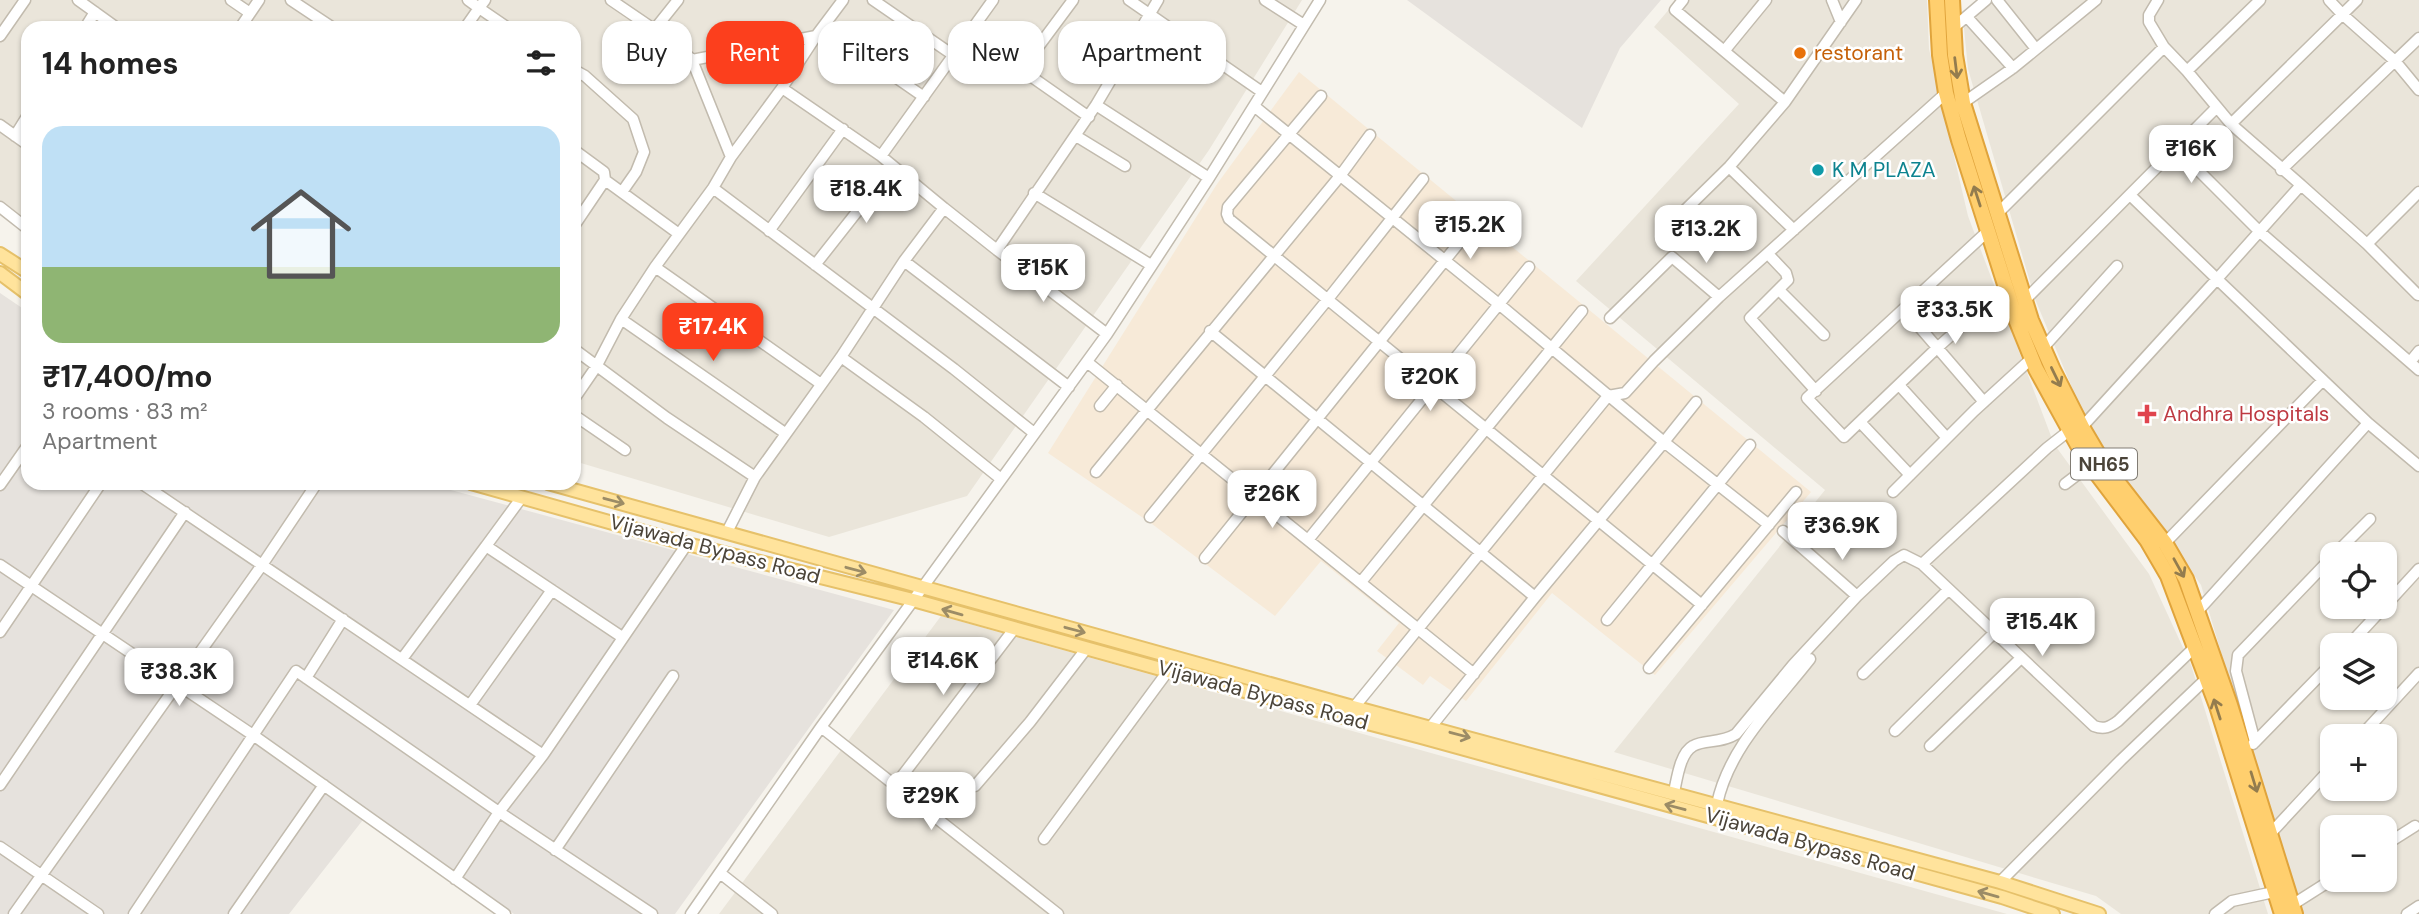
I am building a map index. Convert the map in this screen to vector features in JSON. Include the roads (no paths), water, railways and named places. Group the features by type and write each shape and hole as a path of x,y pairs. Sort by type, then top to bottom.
{"highway":[{"name":"NH65","path":"1937,0 1946,93 2005,287 2076,429 2090,465 2147,540 2168,576 2207,678 2274,892 2290,911"},
{"name":"NH65","path":"1952,0 1962,103 2024,301 2037,353"},
{"name":"NH65","path":"2076,429 2165,543 2186,579 2250,747 2290,911"}],"main road":[{"path":"0,254 21,268"},
{"path":"0,274 21,289"},
{"name":"Vijawada Bypass Road","path":"496,490 687,544 913,600 1168,671 1430,728 1674,792 2000,882 2099,914"},
{"name":"Vijawada Bypass Road","path":"574,490 2053,914"}],"street":[{"path":"0,36 25,0"},
{"path":"78,0 107,21"},
{"path":"231,0 250,13"},
{"path":"245,21 260,0"},
{"path":"291,0 322,21"},
{"path":"468,0 482,4 500,21"},
{"path":"611,0 641,21"},
{"path":"661,21 678,0"},
{"path":"827,21 843,0"},
{"path":"873,0 948,52"},
{"path":"978,21 993,0"},
{"path":"1044,39 1073,0"},
{"path":"1129,0 1262,92"},
{"path":"997,250 1089,117 1158,0"},
{"path":"1265,0 1304,25"},
{"path":"691,914 821,727 1107,334 1321,0"},
{"path":"1683,0 1675,10 1784,102"},
{"path":"1725,51 1766,0"},
{"path":"1832,0 1841,22"},
{"path":"1678,217 1729,167 1784,102 1856,0"},
{"path":"1953,28 1986,0"},
{"path":"1997,0 2036,49"},
{"path":"1962,103 2013,68 2096,0"},
{"path":"2158,0 2148,6 2149,22 2164,47 2216,108 2281,170 2367,244 2418,295"},
{"path":"2187,71 2260,0"},
{"path":"2329,0 2395,61 2419,90"},
{"path":"2231,124 2357,0"},
{"path":"470,21 482,4"},
{"path":"89,21 95,12"},
{"path":"1967,17 2013,68"},
{"path":"731,157 692,60 818,32"},
{"path":"581,386 596,367 621,319 655,267 713,188 731,157 818,34"},
{"path":"2281,170 2419,38"},
{"path":"1997,214 2164,47"},
{"path":"881,156 948,62"},
{"path":"581,74 633,119 644,152 636,172 622,192"},
{"path":"903,84 924,97"},
{"path":"1041,84 1089,117"},
{"path":"782,88 881,156 1107,334"},
{"path":"1350,712 1608,396 1625,393 1719,297 1946,93"},
{"path":"1321,96 1227,211 1229,219 1702,605"},
{"path":"1096,106 1209,178"},
{"path":"1254,106 1664,442 1769,524"},
{"path":"2024,301 2216,108"},
{"path":"0,125 21,140"},
{"path":"15,136 21,126"},
{"path":"769,231 843,129"},
{"path":"1076,135 1125,166"},
{"path":"1096,472 1340,176 1370,135"},
{"path":"2176,148 2260,232 2419,370"},
{"path":"581,155 604,172 605,180 581,216"},
{"path":"815,265 893,166"},
{"path":"1729,167 1794,230"},
{"path":"1150,517 1423,179"},
{"path":"605,180 679,234"},
{"path":"1922,565 2047,448 2076,429 2301,185"},
{"path":"713,188 1034,433"},
{"path":"2367,244 2419,192"},
{"path":"1034,193 1151,265"},
{"path":"2130,195 2368,423 2419,466"},
{"path":"0,208 21,224"},
{"path":"727,532 754,477 944,208"},
{"path":"1205,558 1475,223"},
{"path":"1988,231 1807,398 1844,437 2005,287"},
{"path":"1769,254 1788,276 1786,284 1750,318 1816,391"},
{"path":"1610,318 1672,257 1719,297"},
{"path":"904,261 1069,387"},
{"path":"1893,492 2037,353 2117,266"},
{"path":"655,267 821,384"},
{"path":"1308,540 1529,267"},
{"path":"1779,290 1824,335"},
{"path":"1904,309 1984,402"},
{"path":"1361,582 1582,311"},
{"path":"621,319 785,433"},
{"path":"1210,331 1535,597"},
{"path":"2410,362 2419,351"},
{"path":"581,355 754,477"},
{"path":"841,357 924,417 1000,479"},
{"path":"1087,362 1474,674"},
{"path":"2165,543 2323,380"},
{"path":"1100,406 1117,385"},
{"path":"1899,385 1947,438"},
{"path":"1430,728 1696,402"},
{"path":"581,420 625,450"},
{"path":"1860,422 1910,475"},
{"path":"2198,611 2368,423"},
{"path":"1608,620 1750,445"},
{"path":"0,485 21,455"},
{"path":"2065,484 2090,465"},
{"path":"0,632 96,490"},
{"path":"151,490 543,755"},
{"path":"14,914 312,490"},
{"path":"1649,668 1796,492"},
{"path":"402,659 522,497"},
{"path":"0,785 184,512"},
{"path":"2346,542 2370,519"},
{"path":"1783,531 1857,596"},
{"path":"455,879 687,544"},
{"path":"486,546 622,637"},
{"path":"1674,792 1687,752 1693,746 1726,740 1736,734 1793,665 1857,596 1899,557 1905,555 1922,565 2020,659 2094,726 2102,729 2118,721 2195,647"},
{"path":"0,565 253,735 505,914"},
{"path":"2250,747 2236,671 2238,655 2320,569"},
{"path":"2397,592 2419,569"},
{"path":"470,705 552,590"},
{"path":"1863,674 1948,590"},
{"path":"306,678 343,619"},
{"path":"2360,633 2372,619"},
{"path":"896,784 1014,629"},
{"path":"1895,731 1994,633"},
{"path":"975,786 1030,722 1086,649"},
{"path":"1717,804 1721,786 1738,750 1810,659"},
{"path":"1930,746 2020,659"},
{"path":"135,914 296,671 652,914"},
{"path":"1044,839 1168,671"},
{"path":"2372,724 2419,673"},
{"path":"2250,747 2320,675"},
{"path":"555,850 673,676"},
{"path":"2000,882 2207,678"},
{"path":"821,727 1058,914"},
{"path":"2270,834 2320,780"},
{"path":"234,914 324,785"},
{"path":"2397,837 2415,826"},
{"path":"0,847 98,914"},
{"path":"720,873 772,914"},
{"path":"2290,911 2320,889"},
{"path":"2215,914 2232,901 2274,892"},
{"path":"2407,914 2419,906"}],"place":[{"name":"restorant","path":"1800,53"},
{"name":"K M PLAZA","path":"1818,170"},
{"name":"Andhra Hospitals","path":"2147,414"}]}
